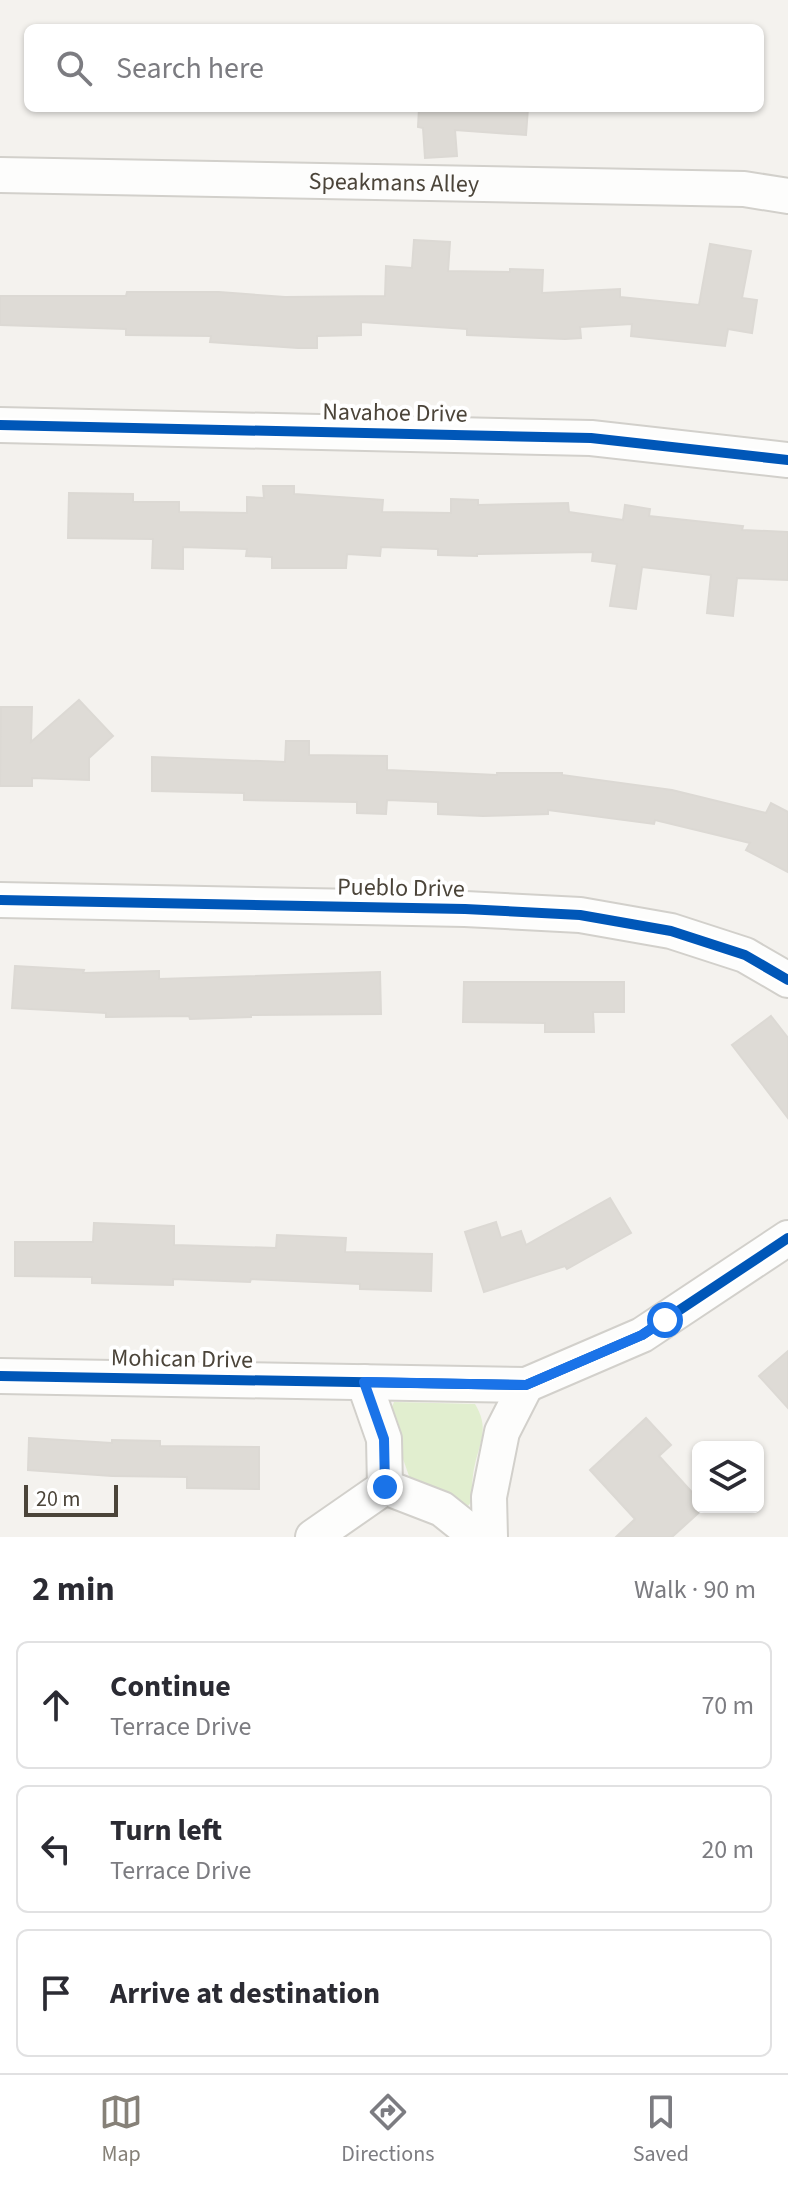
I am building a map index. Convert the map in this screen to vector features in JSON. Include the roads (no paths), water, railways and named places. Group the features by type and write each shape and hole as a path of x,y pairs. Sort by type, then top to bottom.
{"street":[{"name":"Speakmans Alley","path":"0,175 744,189 788,196"},
{"name":"Navahoe Drive","path":"0,425 591,438 788,460"},
{"name":"Pueblo Drive","path":"0,900 449,909 580,915 671,931 745,955 788,980"},
{"path":"490,1537 489,1497 502,1432 526,1385 642,1335 788,1238"},
{"name":"Mohican Drive","path":"0,1376 526,1385"},
{"path":"364,1382 384,1439 385,1487"},
{"path":"313,1537 385,1487"},
{"path":"385,1487 442,1509 477,1537"}]}
